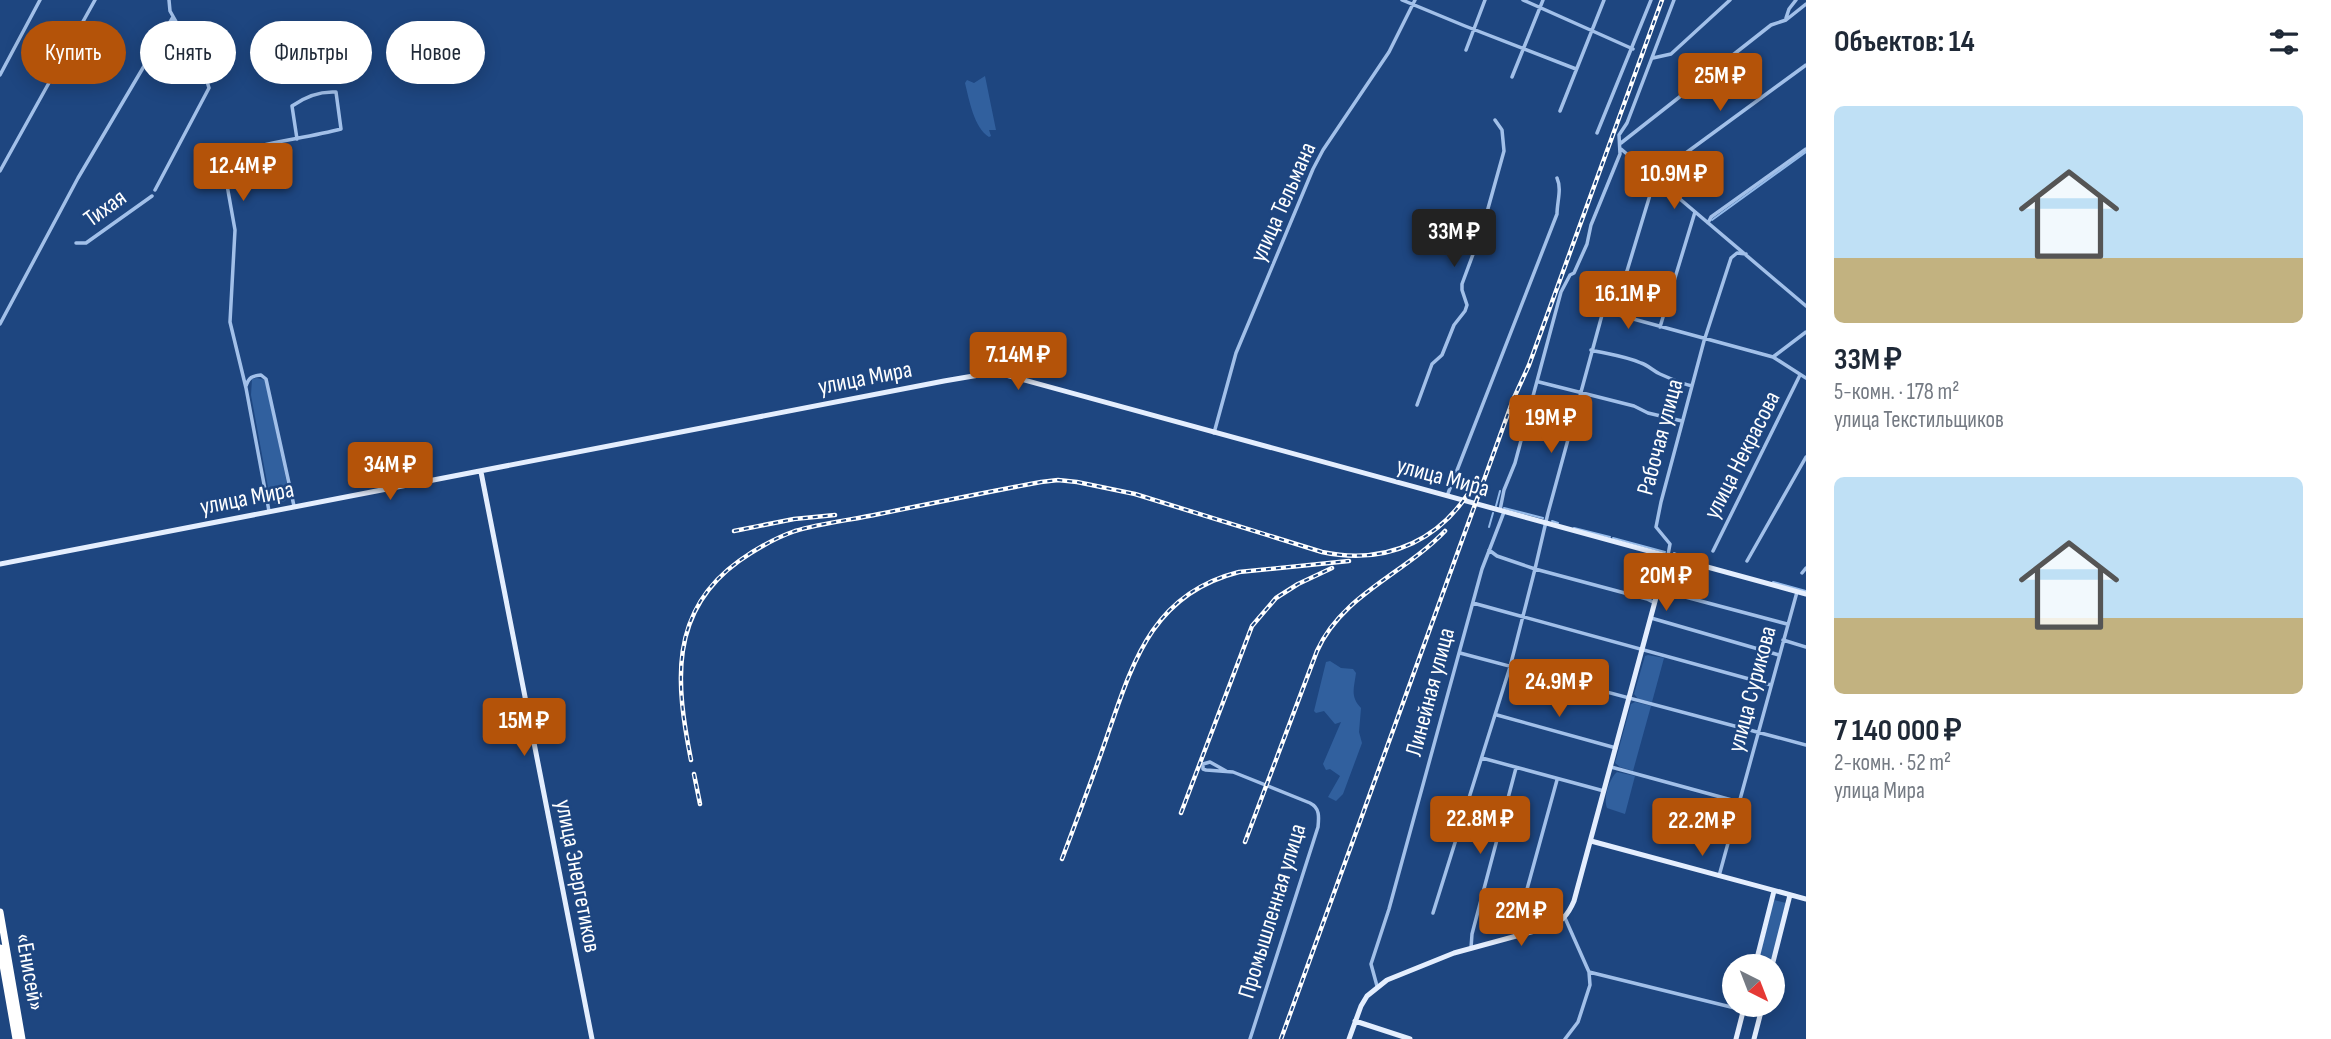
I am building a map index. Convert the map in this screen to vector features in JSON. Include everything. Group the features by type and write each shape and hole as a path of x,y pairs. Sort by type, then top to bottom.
{"highway":[{"name":"«Енисей»","path":"0,912 22,1039"},
{"name":"«Енисей»","path":"0,948 16,1039"}],"main road":[{"name":"улица Мира","path":"0,564 944,381 992,374 1006,375 1806,594"},
{"name":"улица Энергетиков","path":"481,472 592,1039"},
{"path":"1349,1039 1367,996 1377,986 1438,959 1555,925 1565,918 1574,901 1591,841 1667,557"},
{"path":"1591,841 1806,900"},
{"path":"1758,954 1774,891"},
{"path":"1775,954 1790,895"},
{"path":"1736,1039 1742,1017"},
{"path":"1754,1039 1760,1017"},
{"path":"1355,1021 1410,1039"}],"street":[{"path":"0,75 40,0"},
{"path":"0,171 95,0"},
{"path":"155,190 209,88 204,71 168,6 169,0"},
{"path":"1402,0 1414,2 1576,69"},
{"path":"1466,50 1485,0"},
{"path":"1523,0 1633,49"},
{"path":"1512,77 1543,0"},
{"path":"1560,111 1605,0"},
{"path":"1597,133 1651,0"},
{"name":"Линейная улица","path":"1377,986 1371,964 1389,909 1473,603 1502,511 1504,490 1515,463 1561,292 1570,275 1574,273 1587,244 1591,225 1620,146 1621,130 1627,123 1674,0"},
{"path":"1653,58 1671,54 1730,0"},
{"path":"1786,20 1789,9 1796,0"},
{"name":"улица Тельмана","path":"1214,433 1236,353 1313,169 1389,52 1414,2"},
{"path":"1806,5 1786,20 1770,26 1620,146 1657,181 1806,306"},
{"path":"0,324 78,178 173,17"},
{"path":"1433,913 1510,667 1591,350 1606,302 1627,271 1657,181 1664,169 1806,65"},
{"path":"269,511 246,388 230,322 235,229 222,158 341,129 336,92 325,91 306,97 292,106 297,139"},
{"path":"1417,405 1432,364 1442,355 1450,332 1467,304 1462,284 1482,230 1504,151 1502,130 1495,120"},
{"path":"1708,224 1711,217 1806,149"},
{"path":"1447,496 1557,214 1560,185 1557,178"},
{"name":"Тихая","path":"76,243 86,243 152,196"},
{"path":"1660,327 1695,212"},
{"name":"Рабочая улица","path":"1667,557 1673,544 1657,530 1656,523 1682,421 1731,258 1738,253 1746,254"},
{"path":"1603,311 1773,357 1806,378"},
{"path":"1773,357 1806,332"},
{"path":"1591,350 1637,361 1660,374 1672,377 1675,381 1692,386"},
{"path":"1784,350 1785,363"},
{"name":"улица Некрасова","path":"1713,551 1800,374"},
{"path":"246,388 248,379 253,376 261,375 266,379 294,506"},
{"path":"1538,382 1682,421"},
{"path":"1748,561 1806,457"},
{"path":"1489,550 1497,556 1535,569 1655,603"},
{"path":"1802,573 1806,568"},
{"path":"1659,590 1787,624"},
{"name":"улица Сурикова","path":"1719,876 1797,592"},
{"path":"1473,603 1771,685"},
{"path":"1651,618 1779,655"},
{"path":"1783,640 1806,647"},
{"path":"1460,652 1806,746"},
{"path":"1496,714 1616,748"},
{"path":"1482,758 1604,791"},
{"name":"Промышленная улица","path":"1226,771 1206,770 1203,769 1203,764 1210,762 1226,771 1310,803 1317,808 1319,816 1318,827 1251,1039"},
{"path":"1611,767 1740,802"},
{"path":"1471,948 1472,934 1516,768"},
{"path":"1516,936 1557,780"},
{"path":"1565,918 1589,972 1590,985 1578,1022 1565,1039"},
{"path":"1589,972 1722,1002"}],"shaded area":[{"path":"985,76 996,130 989,130 989,137 979,127 965,83 967,80 974,83"},
{"path":"252,379 265,380 289,493 285,501 276,504 272,502 269,493 251,395"},
{"path":"1645,656 1664,658 1652,702 1638,699 1634,694"},
{"path":"1330,661 1341,668 1353,669 1356,673 1354,696 1361,708 1359,732 1362,743 1343,794 1336,801 1328,797 1340,776 1330,769 1326,770 1323,764 1341,722 1335,724 1324,711 1314,711 1326,662"},
{"path":"1635,702 1651,706 1633,771 1615,763 1631,704"},
{"path":"1617,772 1635,776 1625,814 1607,808 1606,804 1608,789"},
{"path":"1774,900 1786,903 1773,954 1760,954"}],"waterway":[{"path":"1712,220 1806,152"},
{"path":"1496,506 1500,491"},
{"path":"1504,508 1543,518"},
{"path":"1489,527 1493,513"},
{"path":"1552,521 1558,523"},
{"path":"1574,528 1610,537"},
{"path":"1613,538 1665,552"},
{"path":"1674,553 1687,559"},
{"path":"1773,582 1806,591"}],"railway":[{"path":"1281,1039 1513,400 1529,365 1662,0"},
{"path":"691,760 682,704 681,677 689,626 699,603 716,581 739,561 773,540 795,531 1058,480 1135,494 1322,552 1370,555 1392,551 1432,532 1449,517 1477,478"},
{"path":"734,531 794,519 835,515"},
{"path":"1245,842 1317,651 1328,632 1358,600 1445,531"},
{"path":"1062,859 1123,690 1147,639 1163,617 1183,598 1208,583 1239,572 1349,561"},
{"path":"1181,813 1252,626 1276,598 1332,568"},
{"path":"694,774 700,804"}]}
